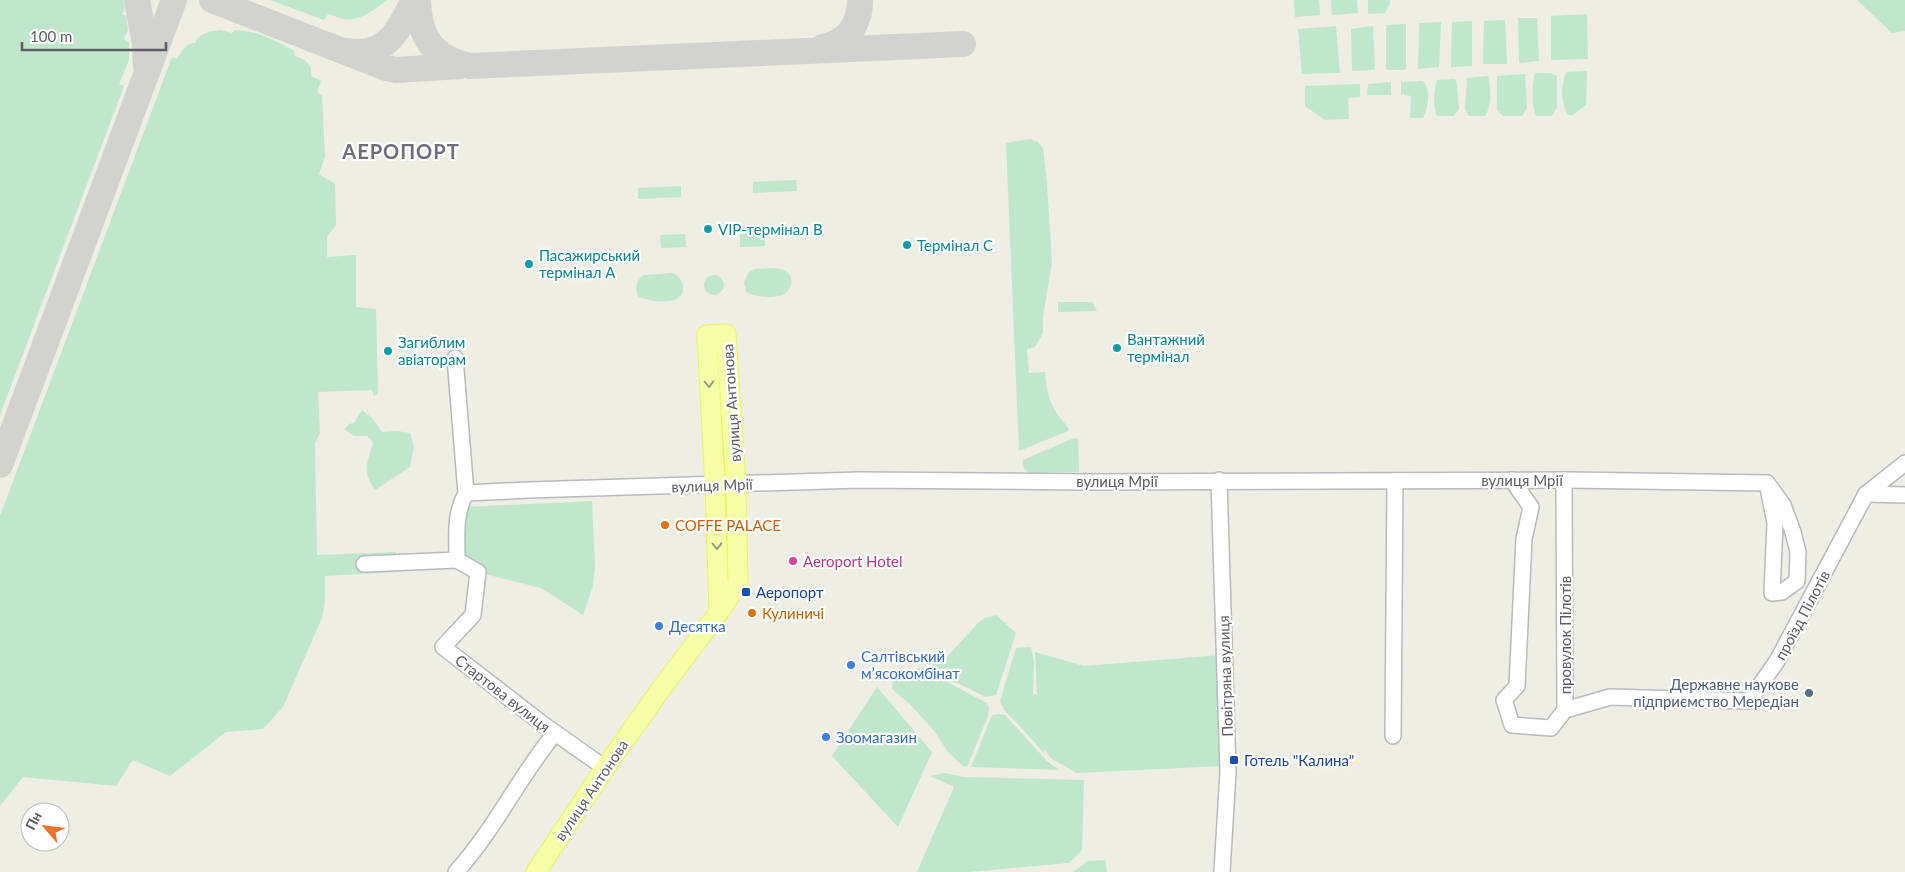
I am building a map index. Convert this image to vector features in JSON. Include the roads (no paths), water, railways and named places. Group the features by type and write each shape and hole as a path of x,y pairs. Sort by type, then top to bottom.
{"main road":[{"name":"вулиця Антонова","path":"536,872 661,688 719,612 738,584 736,484 726,334 707,335 715,485 719,612"}],"street":[{"path":"364,564 457,560 457,515 459,505 466,493 455,358"},
{"name":"проїзд Пілотів","path":"1565,710 1610,697 1749,701 1778,661 1866,494 1905,463"},
{"name":"вулиця Мрії","path":"466,493 859,480 1091,482 1564,480 1767,483"},
{"name":"Повітряна вулиця","path":"1219,480 1228,772 1222,872"},
{"name":"провулок Пілотів","path":"1512,480 1531,507 1524,539 1517,686 1504,700 1512,725 1551,728 1565,710 1564,480"},
{"path":"1392,736 1395,481"},
{"path":"1767,483 1783,505 1798,552 1797,581 1782,592 1772,593 1775,523 1767,483"},
{"path":"1866,494 1905,495"},
{"name":"Стартова вулиця","path":"457,560 478,572 473,615 444,647 555,733 605,768"},
{"path":"456,872 475,851 528,771 537,754 555,733"}],"place":[{"name":"VIP-термінал B","path":"708,229"},
{"name":"Термінал C","path":"907,245"},
{"name":"Пасажирський термінал A","path":"529,264"},
{"name":"Вантажний термінал","path":"1117,348"},
{"name":"Загиблим авіаторам","path":"388,351"},
{"name":"COFFE PALACE","path":"665,525"},
{"name":"Aeroport Hotel","path":"793,561"},
{"name":"Аеропорт","path":"746,592"},
{"name":"Кулиничі","path":"752,613"},
{"name":"Десятка","path":"659,626"},
{"name":"Салтівський мʼясокомбінат","path":"851,665"},
{"name":"Державне наукове підприємство Мередіан","path":"1809,693"},
{"name":"Зоомагазин","path":"826,737"},
{"name":"Готель \"Калина\"","path":"1234,760"}],"district":[{"name":"АЕРОПОРТ","path":"401,151"}]}
